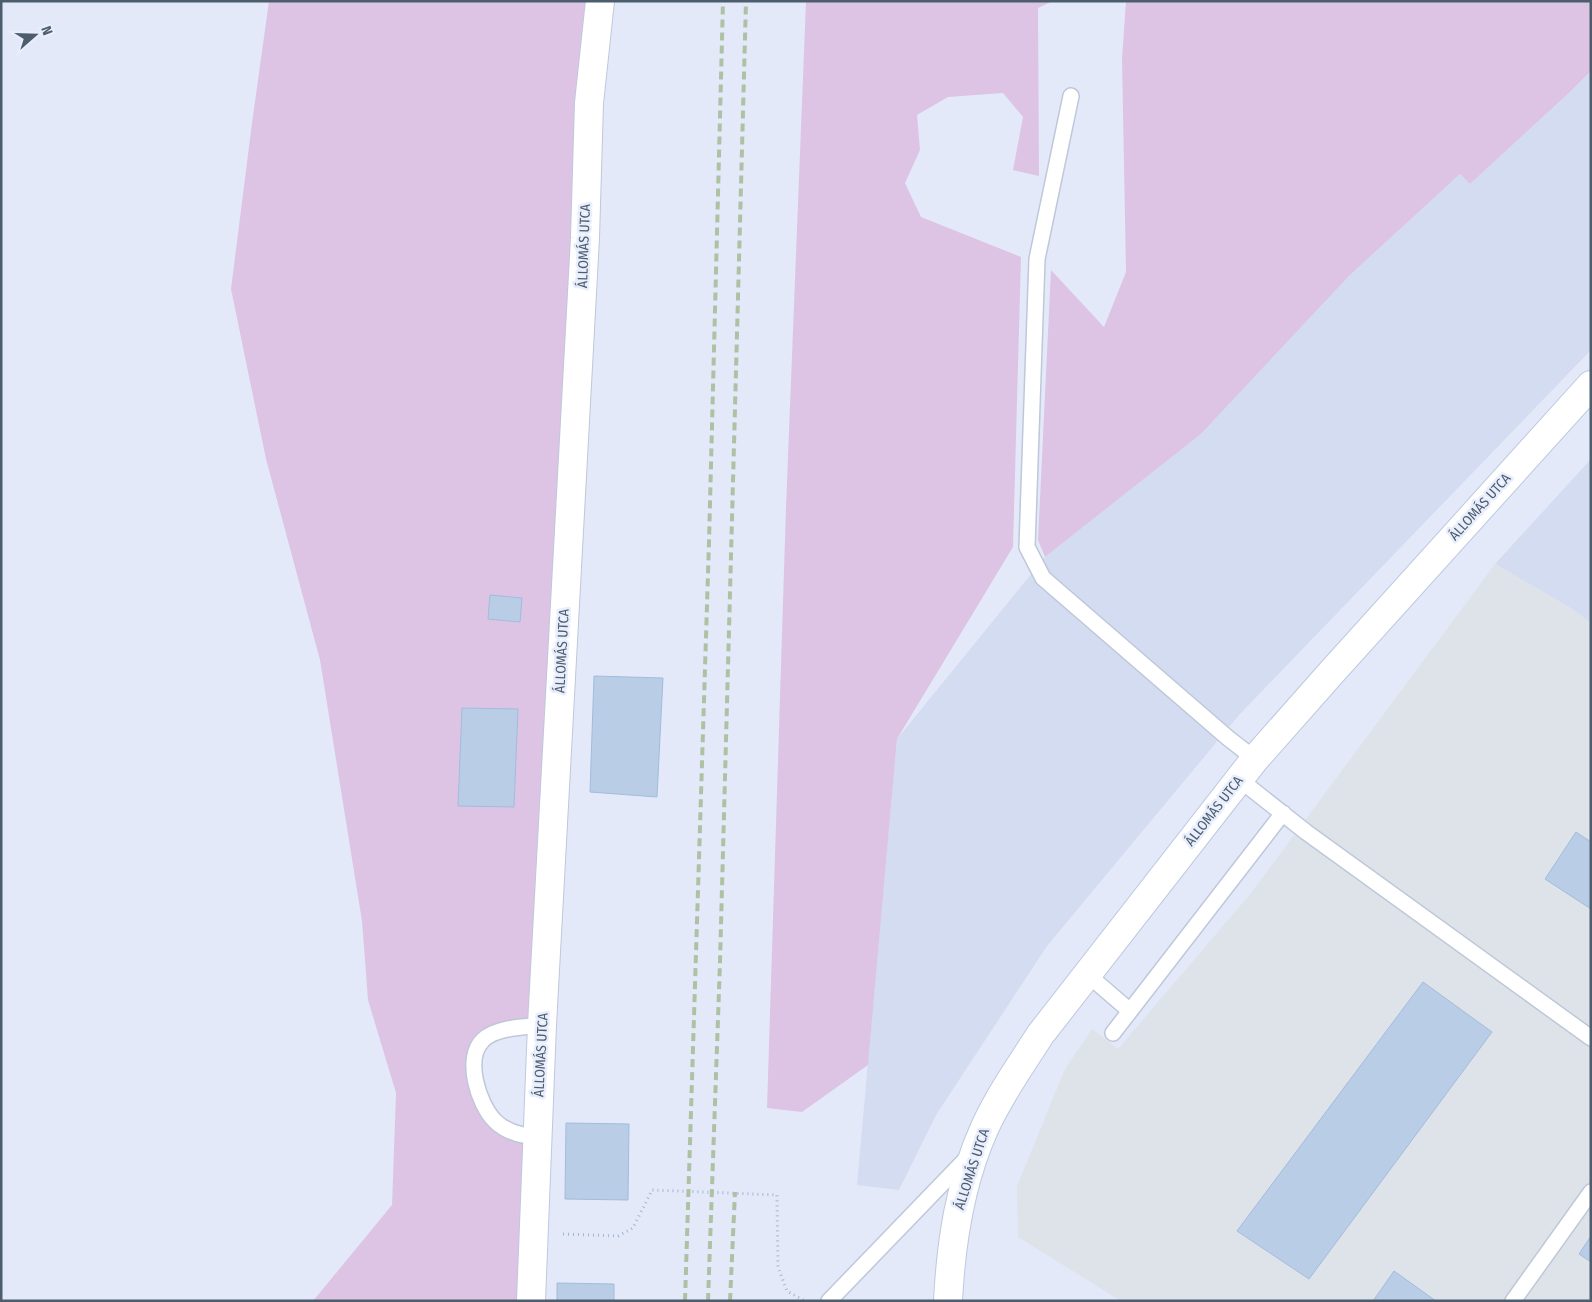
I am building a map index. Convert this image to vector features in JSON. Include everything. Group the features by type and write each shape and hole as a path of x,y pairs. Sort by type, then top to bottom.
{"street":[{"name":"ÁLLOMÁS UTCA","path":"531,1301 532,1233 542,1025 585,238 589,103 600,1"},
{"name":"ÁLLOMÁS UTCA","path":"948,1301 951,1248 961,1196 975,1149 985,1126 1011,1079 1040,1035 1247,769 1331,672 1591,385"}],"lane":[{"path":"1071,96 1036,259 1027,547 1043,578 1220,732 1283,813 1306,832 1591,1038"},
{"path":"1113,1033 1283,813"},
{"path":"1087,974 1130,1011"},
{"path":"537,1138 524,1136 508,1130 495,1120 484,1104 476,1085 474,1068 475,1051 484,1039 496,1033 514,1028 542,1025"},
{"path":"830,1301 975,1149"},
{"path":"1513,1301 1591,1192"}],"path":[{"path":"532,1233 618,1236 633,1228 652,1190 777,1195 778,1267 787,1292 805,1301"}],"shaded area":[{"path":"269,1 600,1 542,1025 514,1028 475,1051 484,1105 524,1136 528,1301 313,1301 392,1205 396,1093 368,1000 362,921 320,660 266,459 231,289"},
{"path":"806,1 1053,1 1038,8 1039,176 1013,170 1023,117 1003,93 948,97 917,115 920,150 905,183 921,217 1021,257 1013,547 897,739 868,1065 802,1112 767,1108 786,507"},
{"path":"1126,1 1591,1 1591,71 1470,184 1460,174 1350,275 1201,434 1045,557 1038,540 1051,270 1104,327 1126,272 1122,59"},
{"path":"1591,71 1591,350 1239,715 1047,946 936,1115 899,1190 857,1185 897,739 1045,557 1201,434 1350,275 1460,174 1470,184"},
{"path":"1591,459 1591,623 1569,607 1495,564"},
{"path":"1495,564 1569,607 1591,623 1591,1301 1121,1301 1018,1237 1017,1186 1065,1069 1092,1029 1118,1049 1251,893"}],"building":[{"path":"490,595 522,598 520,622 488,619"},
{"path":"594,676 663,678 657,797 590,792"},
{"path":"462,708 518,709 514,807 458,806"},
{"path":"1576,832 1591,842 1591,909 1545,879"},
{"path":"1423,982 1492,1032 1309,1279 1237,1231"},
{"path":"566,1123 629,1124 628,1200 565,1199"},
{"path":"1591,1236 1591,1262 1579,1254"},
{"path":"1394,1271 1436,1301 1373,1301"},
{"path":"557,1283 614,1284 614,1301 557,1301"}],"railway":[{"path":"685,1301 709,542 723,1"},
{"path":"708,1301 720,962 746,1"},
{"path":"730,1301 735,1192"}]}
